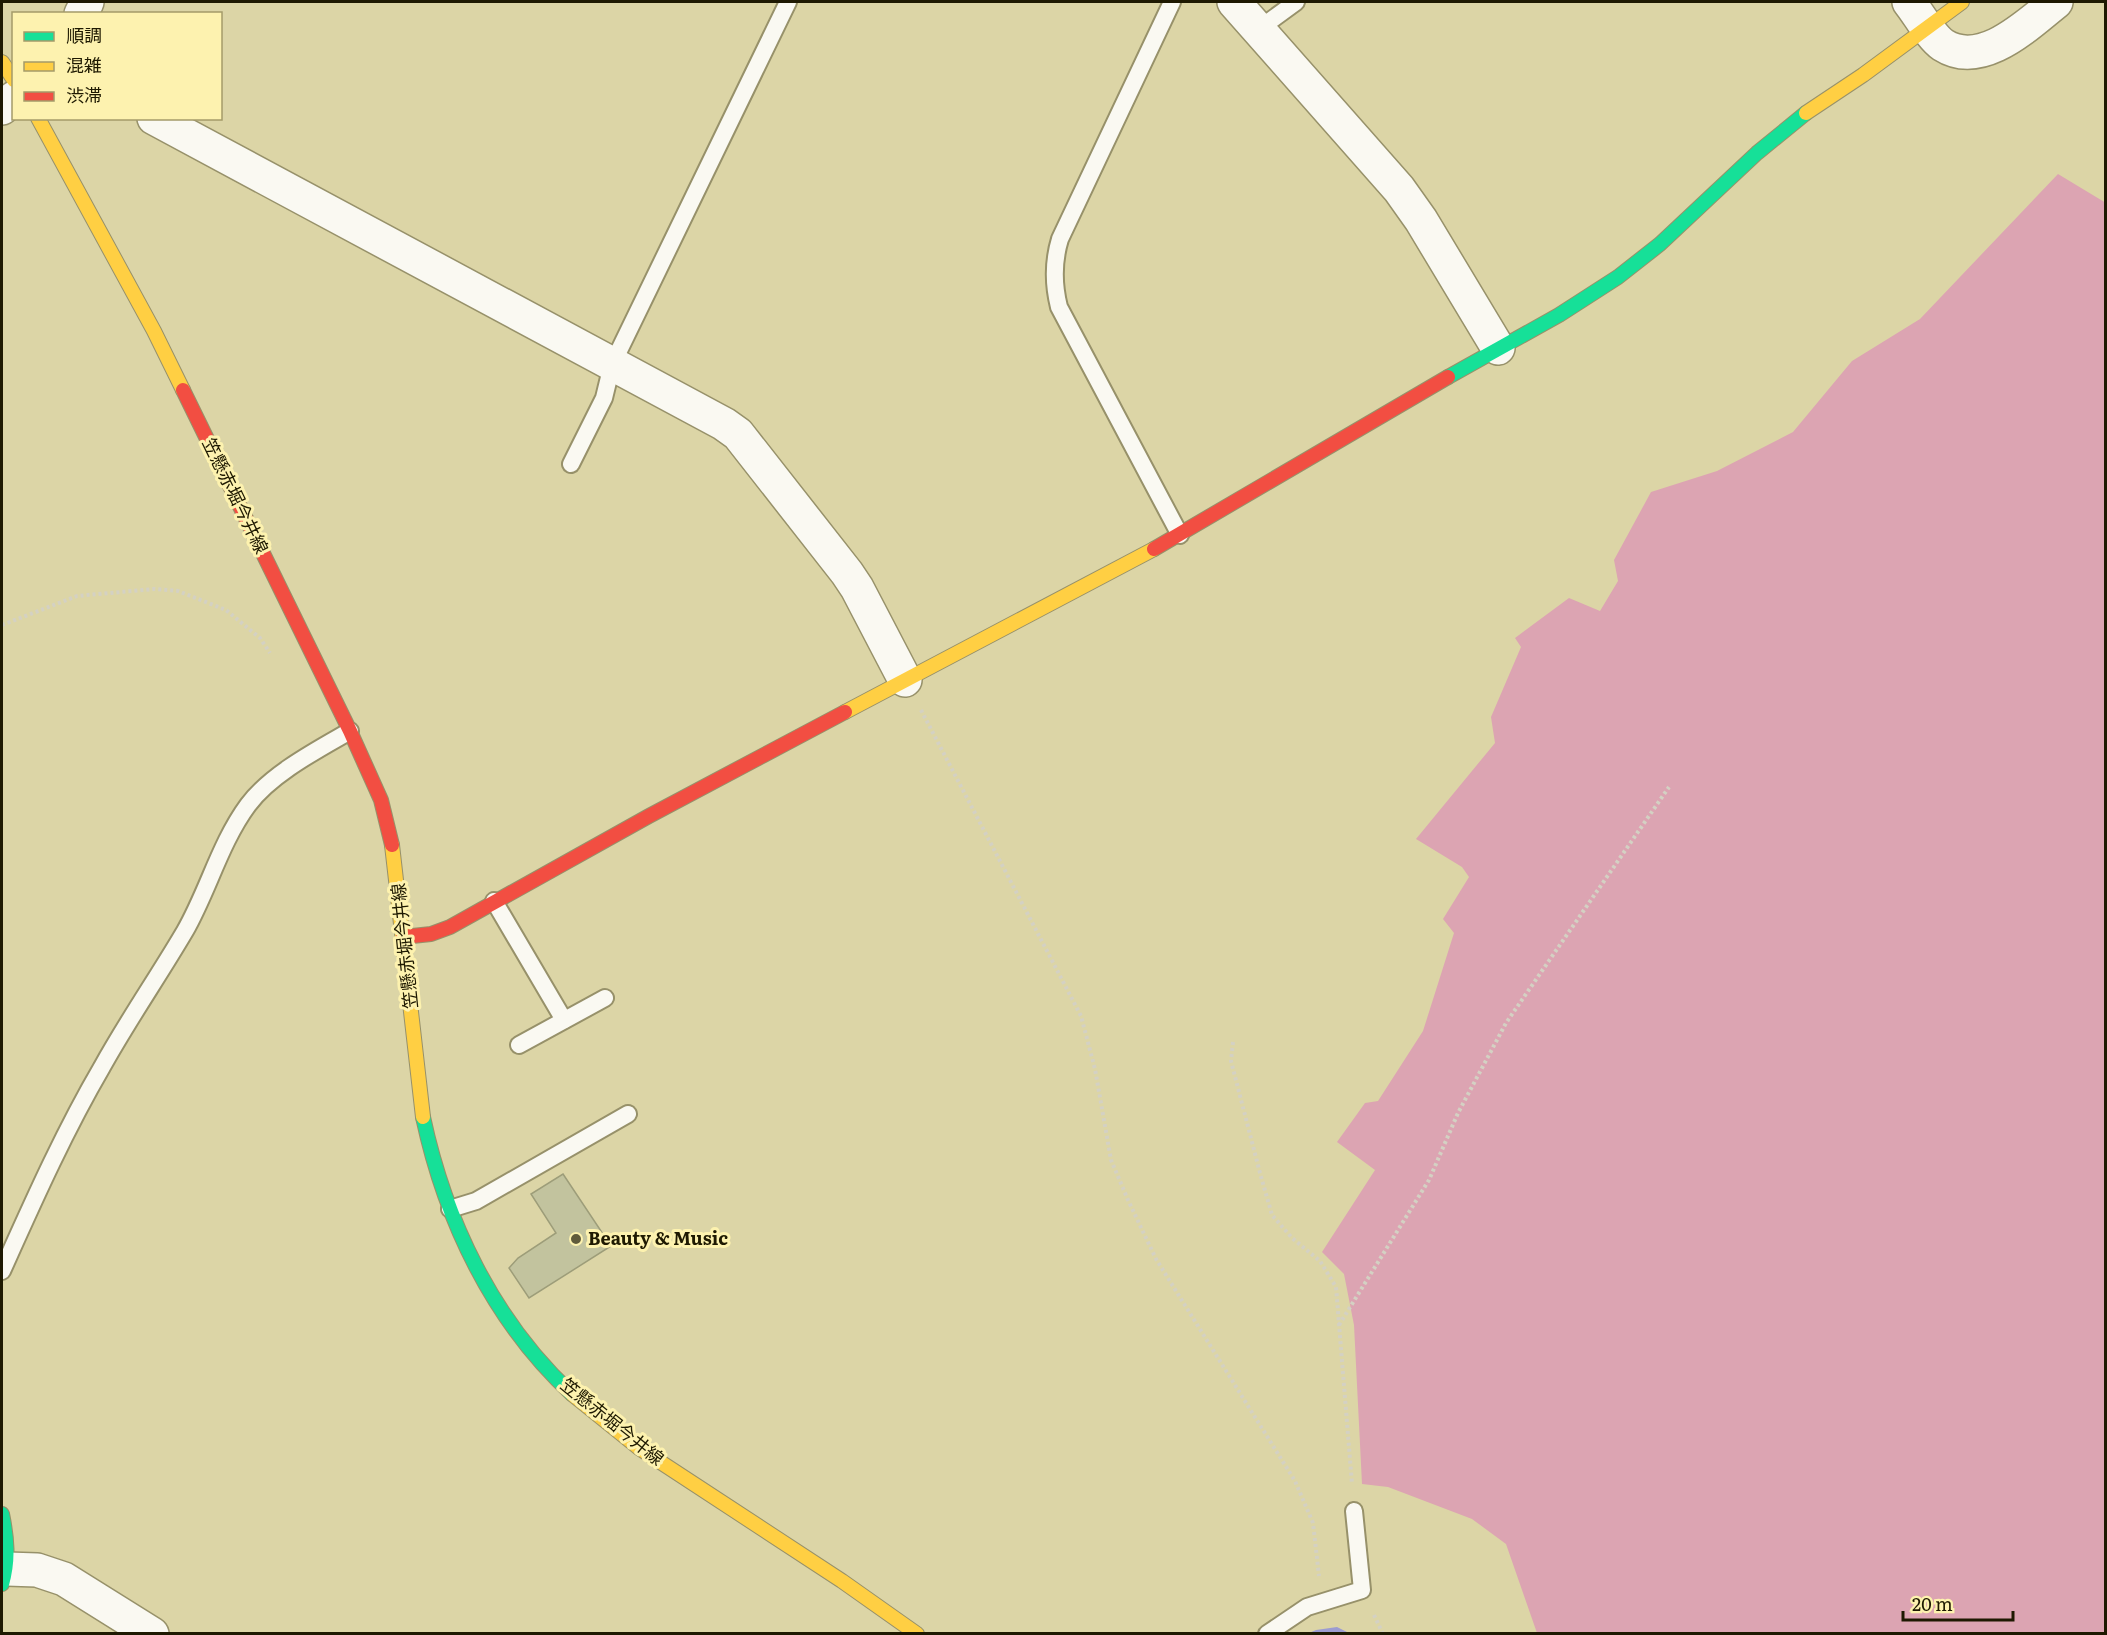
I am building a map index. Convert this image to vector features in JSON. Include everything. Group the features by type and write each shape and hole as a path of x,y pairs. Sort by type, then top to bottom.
{"street":[{"path":"1234,2 1399,189 1421,220 1498,348"},
{"path":"1909,2 1941,43 1953,50 1971,52 2005,41 2056,2"},
{"path":"403,937 431,934 450,927 494,901 905,680 1180,535 1498,348 1559,315 1618,277 1660,244 1757,153 1809,111 1962,2"},
{"path":"2,62 12,77"},
{"name":"笠懸赤堀今井線","path":"39,120 154,331 350,731 383,810 398,880 421,1106 437,1175 450,1209 490,1289 530,1351 580,1401 679,1475 876,1603 917,1634"},
{"path":"158,120 724,424 738,434 857,588 905,680"},
{"path":"2,1514 6,1533 4,1576 37,1570 64,1579 152,1634"}],"lane":[{"path":"572,465 604,398 612,365 788,2"},
{"path":"1172,2 1060,238 1055,253 1054,288 1059,307 1180,535"},
{"path":"1259,29 1296,2"},
{"path":"2,1270 42,1182 100,1069 186,930 232,831 249,804 278,776 318,748 350,731"},
{"path":"494,901 564,1020"},
{"path":"519,1046 605,998"},
{"path":"450,1209 476,1201 628,1114"},
{"path":"1267,1634 1307,1607 1362,1590 1354,1511"}],"path":[{"path":"2,625 77,596 154,589 178,591 226,610 260,638 270,654"},
{"path":"905,680 1081,1016 1095,1069 1111,1160 1156,1259 1295,1481 1312,1523 1317,1554 1319,1577 1307,1607"},
{"path":"1338,1325 1429,1180 1458,1113 1506,1023 1669,787"},
{"path":"1233,1042 1231,1061 1272,1215 1293,1238 1320,1261 1336,1287 1354,1511"}],"shaded area":[{"path":"2058,174 2106,203 2105,1633 1537,1633 1506,1544 1472,1519 1388,1487 1362,1484 1354,1325 1344,1274 1322,1252 1375,1170 1337,1142 1365,1103 1378,1101 1423,1031 1454,933 1443,919 1469,877 1462,867 1416,839 1495,743 1491,717 1521,647 1515,638 1569,598 1600,611 1618,581 1614,560 1651,492 1717,471 1793,432 1852,361 1920,319"}],"water":[{"path":"1337,1627 1349,1633 1309,1633 1316,1630"}],"building":[{"name":"Beauty & Music","path":"563,1174 611,1246 529,1298 509,1268 518,1258 556,1233 531,1194"}],"traffic: fast":[{"path":"1448,377 1559,315 1618,277 1660,244 1757,153 1806,113"},
{"path":"423,1117 444,1193 476,1267 518,1334 572,1394"},
{"path":"2,1514 7,1549 2,1584"}],"traffic: slow":[{"path":"1806,113 1863,75 1962,2"},
{"path":"2,62 12,77"},
{"path":"39,120 154,331 183,390"},
{"path":"845,712 1154,549"},
{"path":"392,845 423,1117"},
{"path":"572,1394 639,1448 842,1581 917,1634"}],"traffic: jam":[{"path":"1154,549 1448,377"},
{"path":"183,390 350,731 381,800 392,845"},
{"path":"403,937 431,934 450,927 649,816 845,712"}],"place":[{"name":"Beauty & Music","path":"576,1239"}]}
